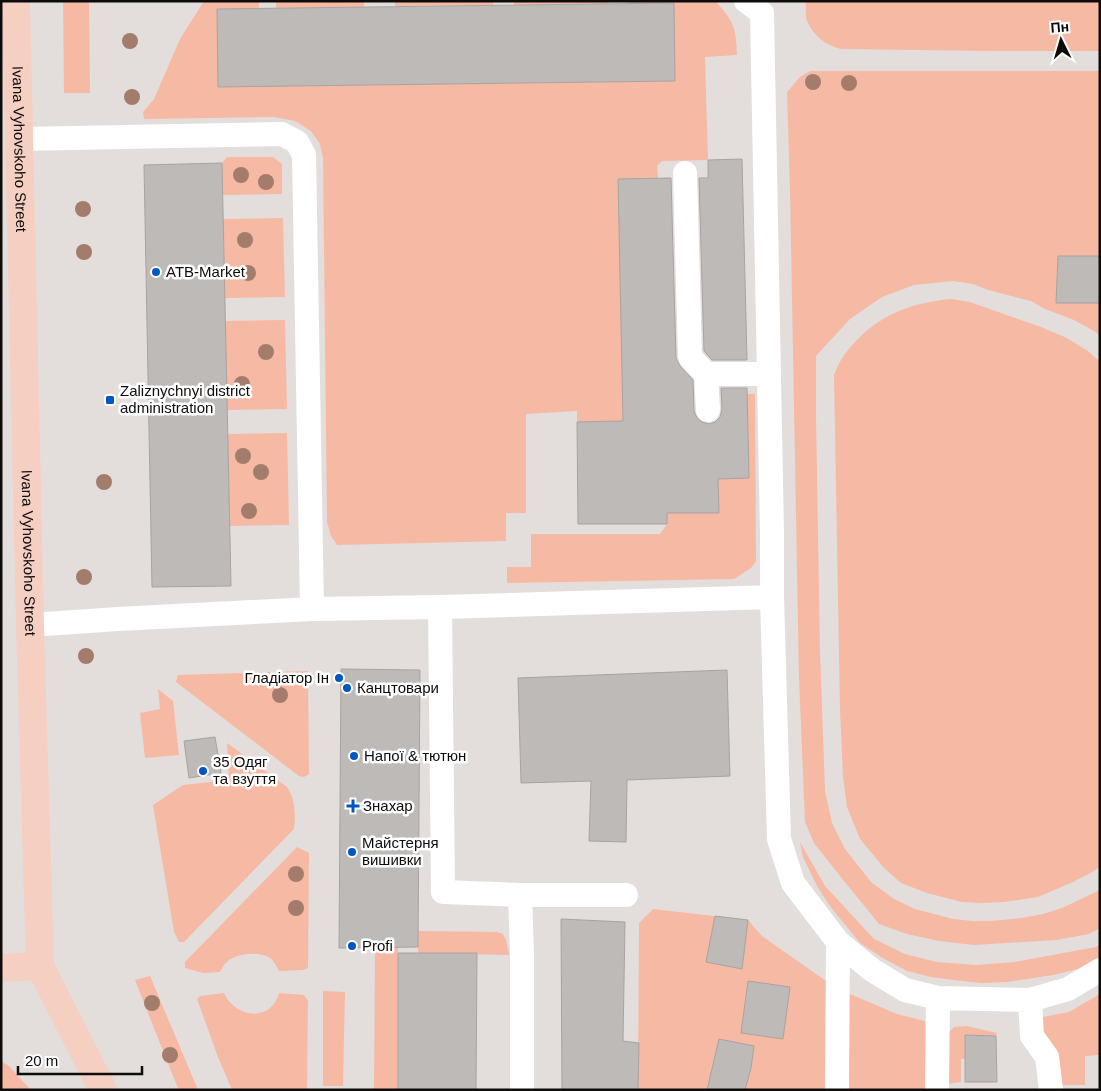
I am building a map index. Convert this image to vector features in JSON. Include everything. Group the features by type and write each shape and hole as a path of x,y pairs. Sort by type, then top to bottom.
{"main road":[{"name":"Ivana Vyhovskoho Street","path":"16,1 30,625 40,966 103,1090"},
{"path":"1,968 40,966"}],"lane":[{"path":"758,5 772,597 780,838 793,883 838,942 872,970 905,990 938,998 1030,1000 1068,989 1100,970"},
{"path":"18,139 282,134 297,142 304,155 312,609"},
{"path":"685,173 690,357 706,374 708,410"},
{"path":"706,374 768,374"},
{"path":"30,625 312,609 772,597"},
{"path":"440,607 443,892 520,895 626,895"},
{"path":"520,895 522,1090"},
{"path":"837,1090 838,942"},
{"path":"937,1090 938,998"},
{"path":"1030,1000 1032,1036 1047,1058 1050,1090"}],"shaded area":[{"path":"63,1 89,1 90,93 64,93"},
{"path":"204,1 259,1 259,9 219,87 675,81 674,3 628,3 628,1 715,1 733,25 737,55 705,57 708,160 662,161 657,166 658,179 623,378 691,376 694,513 719,513 718,479 749,478 747,394 755,394 756,561 751,568 734,579 507,583 507,567 531,567 531,534 660,534 667,524 666,421 577,422 577,411 526,414 526,513 506,513 506,541 337,545 331,536 327,522 323,158 320,144 311,131 295,121 274,117 144,119 143,112 154,99 180,39"},
{"path":"276,1 364,1 364,7 276,8"},
{"path":"395,1 493,1 493,5 395,6"},
{"path":"514,1 608,1 608,4 514,5"},
{"path":"806,1 1100,1 1100,51 835,48 825,43 813,31 806,19"},
{"path":"810,71 1100,71 1100,256 1058,256 1057,303 1100,303 1100,336 1074,320 1045,309 1031,301 988,290 973,284 953,281 914,285 882,297 850,319 816,356 820,651 825,791 832,823 845,849 871,882 894,899 915,909 953,919 972,921 1022,918 1062,908 1100,890 1100,928 1089,934 1056,940 974,945 939,941 907,934 879,924 814,843 805,822 799,678 787,92 800,77"},
{"path":"227,157 273,157 282,164 282,194 222,195 222,163"},
{"path":"283,218 285,297 225,298 223,219"},
{"path":"952,299 970,302 1067,338 1088,351 1100,362 1100,866 1073,882 1038,897 1004,902 962,902 927,893 901,883 884,868 860,839 847,807 843,777 834,375 842,359 856,341 879,321 906,308"},
{"path":"285,320 287,409 227,410 225,321"},
{"path":"287,433 289,525 229,526 227,434"},
{"path":"308,671 309,774 304,777 299,776 176,682 178,675"},
{"path":"158,689 173,701 179,755 145,758 140,713 160,709"},
{"path":"227,743 287,787 294,807 294,829 184,942 179,942 174,932 153,805 183,785 229,780"},
{"path":"800,842 825,886 874,939 905,954 937,962 975,965 1015,962 1096,947 1100,944 1100,960 1091,966 1053,975 1007,982 981,983 953,980 907,971 860,943 830,906 817,886 803,857"},
{"path":"297,847 309,853 308,968 279,971 270,958 260,954 248,954 231,959 220,972 203,973 185,968 185,962"},
{"path":"653,909 748,920 762,936 836,988 897,1014 925,1021 927,1041 926,1090 638,1090 639,923"},
{"path":"418,931 497,932 503,934 509,955 418,953"},
{"path":"375,948 398,948 398,1090 374,1090"},
{"path":"150,976 198,1090 179,1090 173,1076 135,980"},
{"path":"323,991 345,992 343,1086 323,1086"},
{"path":"224,993 236,1008 253,1014 269,1009 275,1003 279,993 304,995 308,1001 307,1090 232,1090 197,999 200,996"},
{"path":"1100,994 1100,1055 1085,1056 1085,1085 1062,1085 1043,1032 1043,1017 1069,1012"},
{"path":"967,1026 997,1033 996,1036 965,1035 965,1053 996,1058 961,1059 961,1082 947,1084 949,1032 954,1027"},
{"path":"1,1061 9,1066 31,1090 1,1090"}],"building":[{"path":"674,3 675,81 218,87 217,9"},
{"path":"742,159 747,360 712,360 704,351 699,178 708,178 708,160"},
{"path":"222,163 231,586 152,587 144,165"},
{"path":"671,178 676,358 680,366 693,380 694,411 697,418 702,422 709,424 715,422 720,417 722,409 721,388 747,388 749,478 718,479 719,513 667,513 667,524 578,524 577,422 623,421 618,179"},
{"path":"1058,256 1100,256 1100,303 1056,303"},
{"path":"341,669 420,670 418,947 339,948"},
{"path":"727,670 730,776 627,780 626,842 589,841 591,781 521,783 518,678"},
{"path":"215,737 221,773 189,778 184,741"},
{"path":"715,916 748,920 742,969 706,962"},
{"path":"561,919 625,922 623,1041 639,1043 638,1090 562,1090"},
{"path":"398,953 477,953 476,1090 398,1090"},
{"path":"748,981 790,987 783,1039 741,1033"},
{"path":"965,1035 996,1036 997,1082 965,1082"},
{"path":"719,1039 754,1046 745,1090 707,1090"}],"place":[{"name":"ATB-Market","path":"156,272"},
{"name":"Zaliznychnyi district administration","path":"110,400"},
{"name":"Гладіатор Ін","path":"339,678"},
{"name":"Канцтовари","path":"347,688"},
{"name":"Напої & тютюн","path":"354,756"},
{"name":"35 Одяг та взуття","path":"203,771"},
{"name":"Знахар","path":"353,806"},
{"name":"Майстерня вишивки","path":"352,852"},
{"name":"Profi","path":"352,946"}]}
